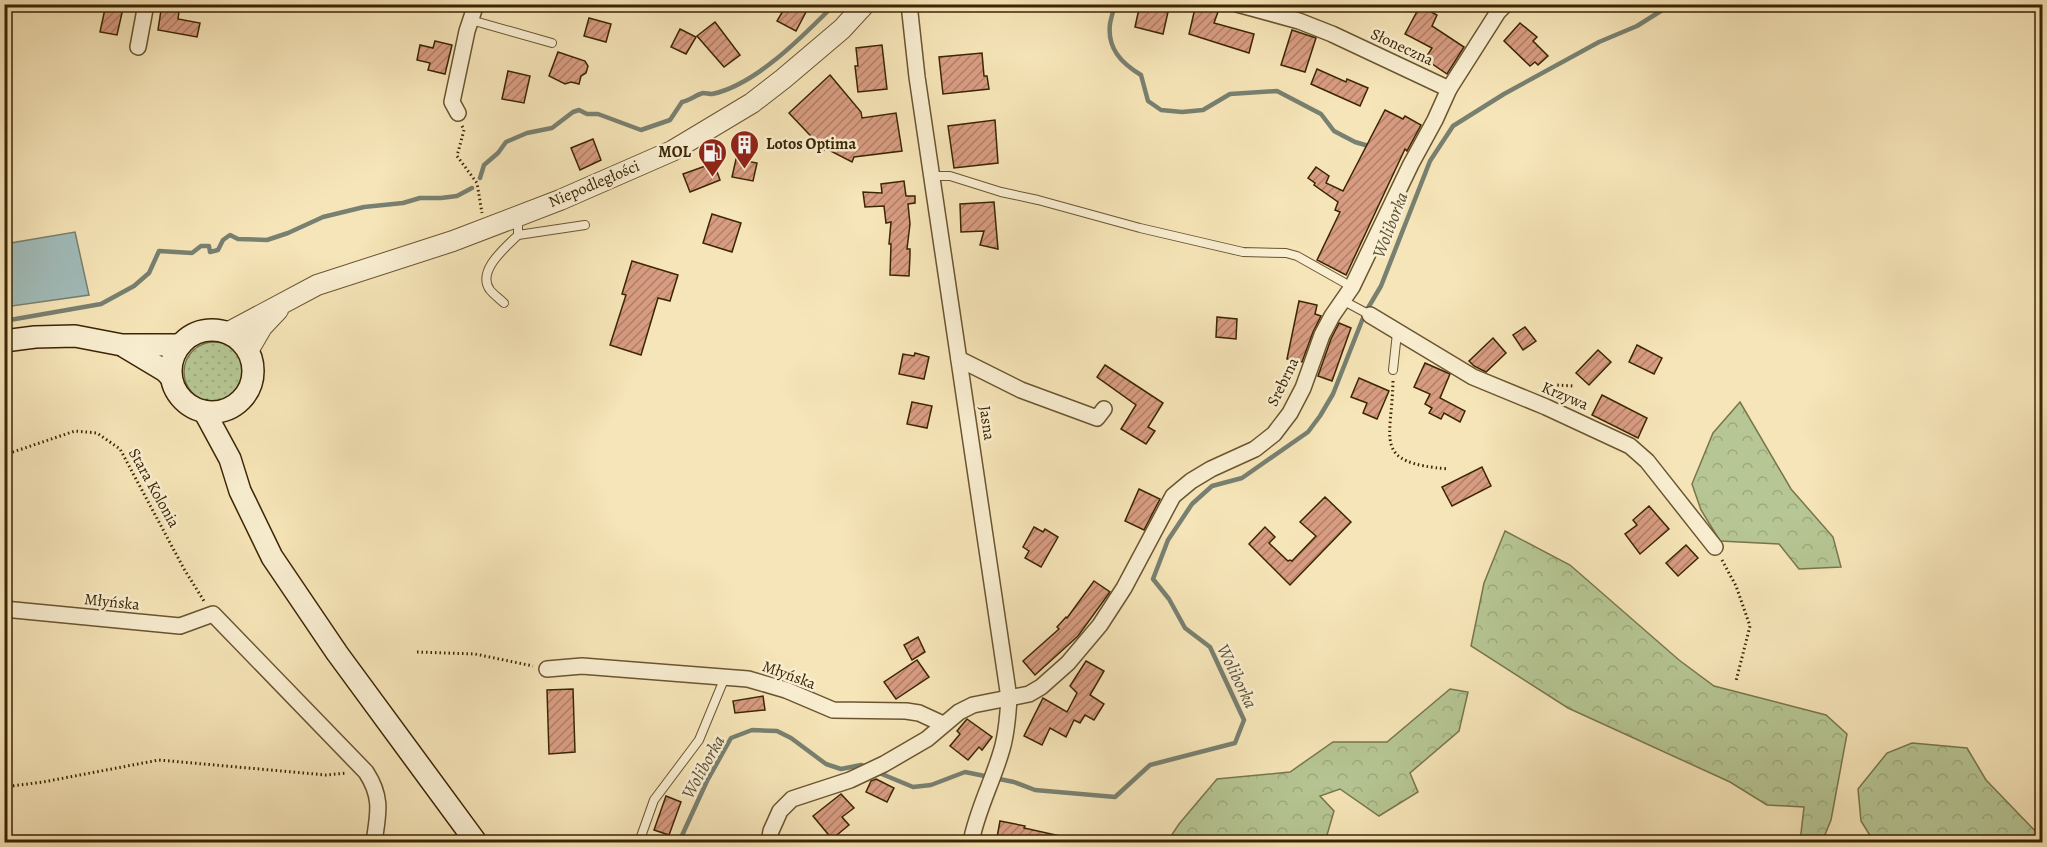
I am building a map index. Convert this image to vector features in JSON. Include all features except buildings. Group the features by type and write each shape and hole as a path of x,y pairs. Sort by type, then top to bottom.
{"main road":[{"path":"207,330 227,333 236,337 248,351 253,369 250,388 242,399 223,411 204,411 192,407 175,389 171,377 171,366 180,345 196,333 207,330"},
{"path":"4,341 35,337 75,336 122,345 180,345"},
{"path":"122,345 171,377"},
{"path":"230,459 232,407"},
{"path":"204,411 230,459 240,491 272,557 337,653 476,843"}],"street":[{"path":"138,47 146,4"},
{"path":"458,112 452,102 476,4"},
{"name":"Niepodległości","path":"227,333 287,299 343,276 405,258 560,200 672,151 752,103 813,55 865,4"},
{"name":"Jasna","path":"909,4 917,77 1009,698 1006,735 971,843"},
{"name":"Słoneczna","path":"1237,4 1299,21 1332,34 1449,88"},
{"name":"Srebrna","path":"1009,698 1029,694 1041,687 1068,663 1100,625 1124,588 1173,496 1191,481 1211,469 1256,449 1274,434 1290,413 1303,388 1322,335 1352,287 1449,88 1498,12 1506,4"},
{"name":"Niepodległości","path":"248,351 262,327 287,299"},
{"name":"Krzywa","path":"1364,312 1473,377 1620,440 1639,452 1715,547"},
{"path":"959,359 1021,390 1097,418 1104,409"},
{"name":"Młyńska","path":"4,609 180,626 213,614"},
{"path":"213,614 374,783 379,810 374,843"},
{"name":"Młyńska","path":"547,669 582,666 725,677 772,685 833,710 906,711 919,713 943,724"},
{"path":"769,843 771,831 780,811 792,799 861,775 884,764 927,739 959,712 973,705 1009,698"}],"lane":[{"path":"471,20 552,43"},
{"path":"932,176 950,176 1000,192 1243,252 1286,252 1352,287"},
{"path":"518,215 518,235"},
{"path":"504,303 490,290 486,282 489,268 518,235 585,225"},
{"path":"1342,300 1364,312"},
{"path":"1393,370 1397,333"},
{"path":"639,843 654,800 699,741 725,677"}],"path":[{"path":"458,112 464,130 457,156 477,183 484,228"},
{"path":"1393,370 1390,445 1395,452 1411,464 1449,469"},
{"path":"1527,400 1555,385 1574,386"},
{"name":"Stara Kolonia","path":"4,455 75,431 97,433 120,449 184,569 213,614"},
{"path":"1715,547 1736,586 1750,626 1736,681"},
{"path":"417,652 475,654 547,669"},
{"path":"4,787 159,760 326,775 366,772"},
{"path":"1542,843 1554,843"}],"green space":[{"path":"208,342 220,342 231,347 239,355 244,372 242,384 231,397 220,402 208,402 197,397 189,389 184,378 184,366 189,355 197,347"},
{"path":"1740,402 1791,489 1833,537 1841,567 1799,569 1779,544 1720,541 1701,510 1692,484 1713,433"},
{"path":"1505,531 1570,565 1679,660 1714,686 1826,715 1847,734 1831,820 1822,842 1800,842 1804,807 1767,805 1730,782 1568,708 1471,646 1484,583"},
{"path":"1450,689 1468,692 1459,731 1410,773 1418,792 1379,816 1340,789 1320,796 1334,811 1325,842 1167,842 1217,779 1290,772 1333,742 1387,742"},
{"path":"1912,743 1967,748 1986,780 2040,836 2042,842 1874,842 1861,821 1858,789 1887,753"}],"water":[{"path":"75,232 89,295 5,307 5,244"}],"waterway":[{"path":"480,178 484,165 498,153 506,142 527,133 552,128 579,110 587,114 598,114 641,130 670,120 682,102 703,93 712,94 729,89 762,70 794,44 835,4"},
{"path":"1114,4 1110,24 1113,48 1127,65 1141,75 1148,101 1161,110 1182,112 1203,110 1230,94 1277,91 1321,114 1334,131 1355,142 1372,147"},
{"name":"Woliborka","path":"877,772 913,787 931,785 965,772 1014,782 1035,790 1115,797 1150,765 1235,743 1244,720 1210,647 1185,628 1169,599 1153,579 1168,540 1192,504 1212,486 1242,478 1308,432 1320,416 1333,394 1365,313 1381,286 1430,161 1453,126 1504,94 1599,42 1637,26 1672,4"},
{"path":"4,321 101,304 134,286 149,273 159,251 192,253 201,246 209,246 210,252 218,250 223,240 230,235 238,239 267,240 323,217 364,207 403,203 420,198 457,196 472,188"},
{"name":"Woliborka","path":"679,842 707,781 731,738 752,730 777,731 791,738 826,764 841,769 861,765 867,767"}],"place":[{"name":"Lotos Optima","path":"745,170"},
{"name":"MOL","path":"712,178"}]}
